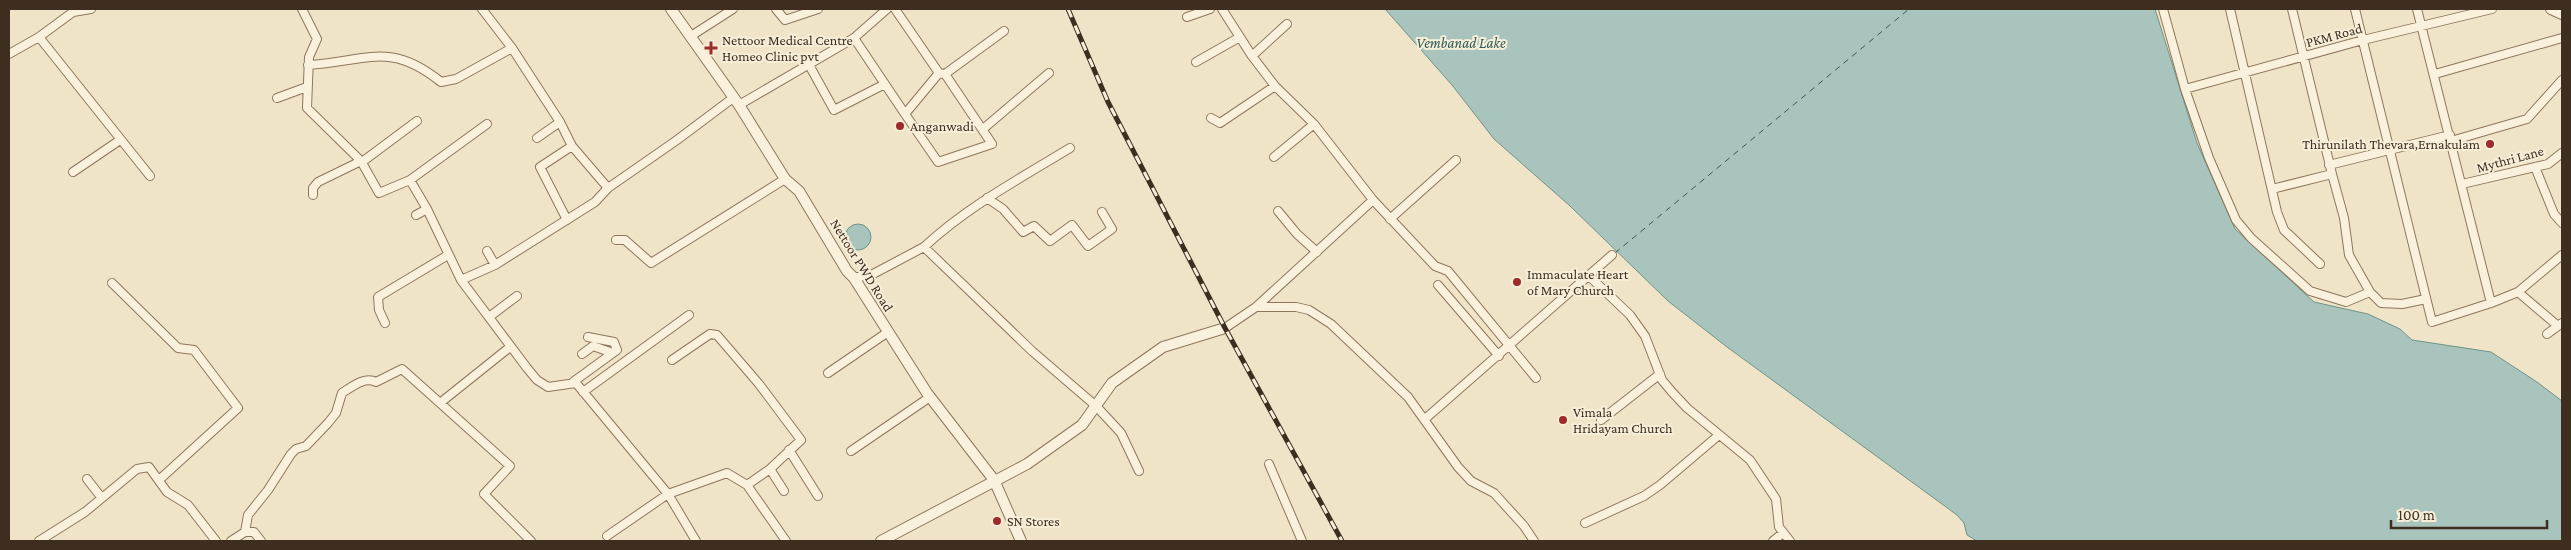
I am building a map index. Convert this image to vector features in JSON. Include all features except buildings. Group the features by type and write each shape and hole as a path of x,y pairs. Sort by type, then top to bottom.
{"street":[{"path":"9,54 39,37 71,10 91,9"},
{"path":"302,9 317,39 308,64 306,103 312,114 362,162 378,193 410,180 487,124"},
{"path":"482,9 512,48 560,122 572,146 608,188"},
{"name":"Nettoor PWD Road","path":"671,9 736,102 785,179 799,191 847,271 854,278 930,396 994,480 1021,541"},
{"path":"691,36 733,9"},
{"path":"776,9 785,20 818,9"},
{"path":"461,280 496,265 595,202 608,188 736,102 854,38 887,9"},
{"path":"854,38 884,85 938,162 992,144 983,128 895,9"},
{"path":"1186,17 1210,9"},
{"path":"1222,9 1252,56 1276,86 1314,124 1373,200 1435,266 1448,271 1536,378"},
{"path":"2162,9 2185,89 2209,158 2236,220 2251,238 2310,291 2346,302 2370,292"},
{"path":"2230,9 2272,189 2284,230 2320,264"},
{"path":"2292,9 2329,165 2344,218 2349,255 2370,292 2381,303 2402,304 2426,300"},
{"path":"2355,9 2432,322 2518,292 2562,255"},
{"path":"2417,9 2435,74 2491,303"},
{"name":"PKM Road","path":"2185,89 2363,40 2492,9"},
{"path":"2551,9 2562,14"},
{"path":"1252,56 1287,24"},
{"path":"905,114 942,73 1004,31"},
{"path":"39,37 150,176"},
{"path":"1196,62 1240,37"},
{"path":"2435,74 2562,38"},
{"path":"308,64 388,55 410,62 430,73 441,82 456,79 512,48"},
{"path":"808,64 834,110 884,85"},
{"path":"983,128 1049,73"},
{"path":"2329,165 2527,120 2562,80"},
{"path":"1210,118 1220,123 1276,86"},
{"path":"277,98 307,87"},
{"path":"314,195 313,188 318,182 362,162 418,121"},
{"path":"537,138 560,122"},
{"path":"1274,157 1314,124"},
{"path":"73,172 120,140"},
{"path":"567,220 540,167 572,146"},
{"path":"854,278 873,274 924,247 944,229 987,198 1070,148"},
{"name":"Mythri Lane","path":"2462,184 2548,164 2562,153"},
{"path":"1390,218 1456,160"},
{"path":"2535,167 2554,214 2562,223"},
{"path":"2272,189 2332,174"},
{"path":"616,240 624,240 651,263 785,179"},
{"path":"410,180 427,209 461,280 510,347 542,385 553,387 573,382 617,350 614,342 588,337"},
{"path":"987,198 1004,209 1023,232 1034,226 1050,241 1072,225 1088,246 1112,229 1102,212"},
{"path":"881,541 1027,464 1082,425 1112,383 1163,347 1225,328 1256,307 1373,200"},
{"path":"416,215 427,209"},
{"path":"1278,211 1297,234 1317,252"},
{"path":"924,247 1032,351 1096,406 1121,433 1139,471"},
{"path":"487,252 496,265"},
{"path":"385,323 379,310 378,297 448,255"},
{"path":"1425,419 1612,255"},
{"path":"1589,276 1630,315 1645,336 1662,380 1687,408 1750,460 1760,472 1768,489 1776,499 1779,527 1790,541"},
{"path":"112,283 178,348 194,350 238,408 159,480"},
{"path":"1438,285 1499,356"},
{"path":"2518,292 2560,324 2547,334"},
{"path":"489,317 517,296"},
{"path":"1256,307 1302,309 1331,324 1388,376 1425,419 1458,467 1472,481 1494,493 1524,526 1534,541"},
{"path":"583,392 689,315"},
{"path":"828,373 888,332"},
{"path":"672,360 710,334 717,335 801,440 770,469 748,485"},
{"path":"582,354 593,346 613,352"},
{"path":"440,403 510,347"},
{"path":"245,532 248,515 268,490 291,454 296,449 306,446 336,413 342,392 360,381 372,380 376,382 402,369 510,466 484,494 531,541"},
{"path":"1601,420 1660,374"},
{"path":"573,382 668,494 696,541"},
{"path":"852,451 930,396"},
{"path":"1585,523 1644,496 1660,485 1719,435"},
{"path":"789,450 818,496"},
{"path":"1269,464 1302,541"},
{"path":"39,541 85,512 137,469 150,466 168,492 188,505 216,541"},
{"path":"770,469 784,491"},
{"path":"607,536 668,494 727,472 748,485 786,541"},
{"path":"87,479 101,497"},
{"path":"231,541 245,532 254,532 260,541"},
{"path":"1773,541 1783,533"}],"water":[{"name":"Vembanad Lake","path":"1385,9 2155,9 2197,143 2235,229 2314,302 2368,314 2400,329 2412,340 2491,352 2562,401 2562,541 1977,541 1967,535 1964,523 1957,515 1727,347 1668,301 1570,206 1494,139 1452,85"},
{"path":"858,224 868,227 871,237 868,247 858,250 848,247 845,237 848,227"}],"ferry route":[{"path":"1615,253 1909,9"}],"railway":[{"path":"1068,9 1108,102 1225,328 1342,541"}],"place":[{"name":"Nettoor Medical Centre Homeo Clinic pvt","path":"711,48"},
{"name":"Anganwadi","path":"900,126"},
{"name":"Thirunilath Thevara,Ernakulam","path":"2490,144"},
{"name":"Immaculate Heart of Mary Church","path":"1517,282"},
{"name":"Vimala Hridayam Church","path":"1563,420"},
{"name":"SN Stores","path":"997,521"}]}
